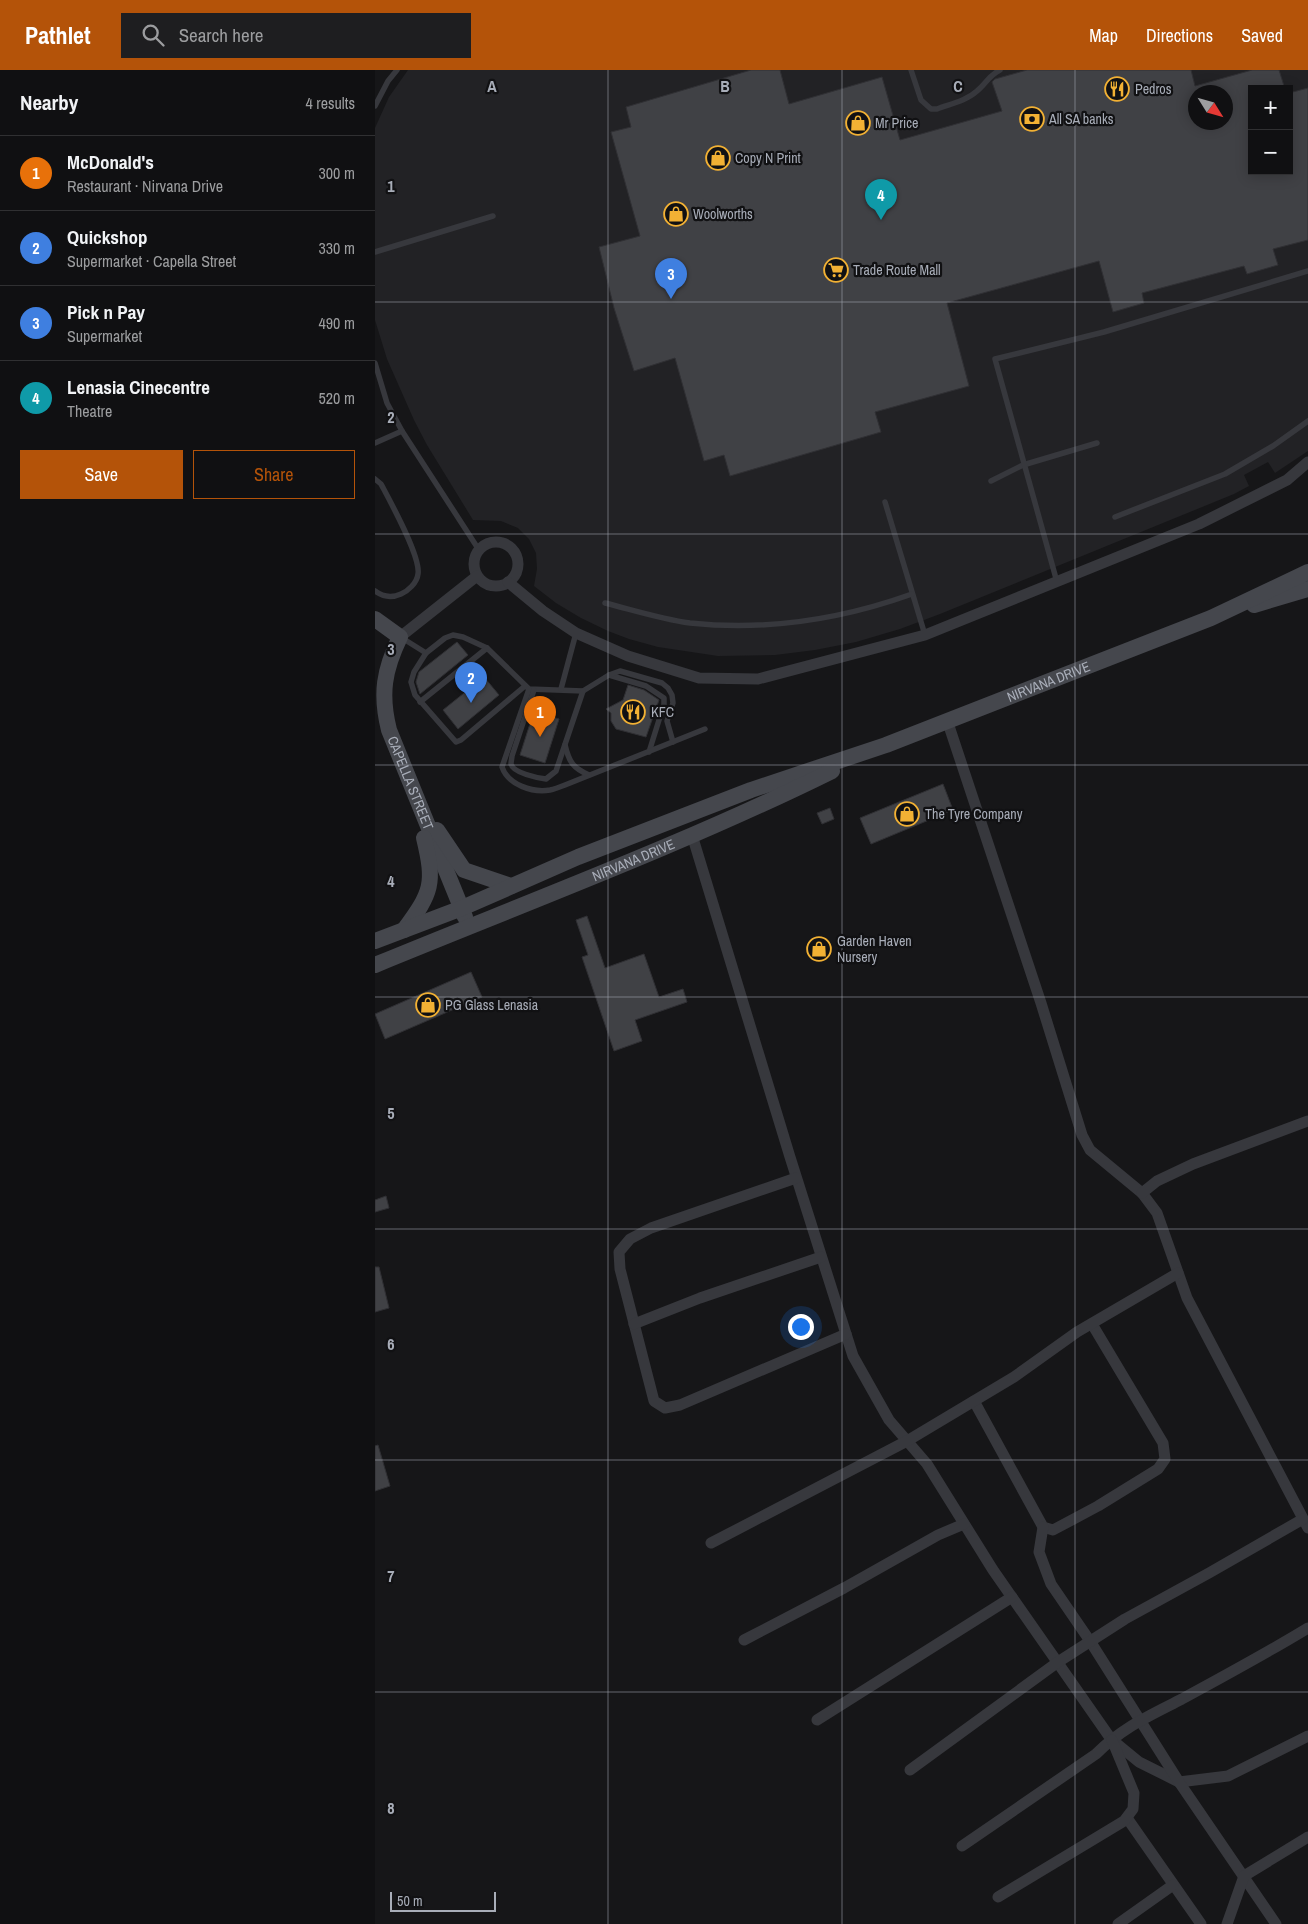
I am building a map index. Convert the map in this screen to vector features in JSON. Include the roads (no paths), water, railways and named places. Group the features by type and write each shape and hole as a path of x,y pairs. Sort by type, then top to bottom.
{"main road":[{"name":"NIRVANA DRIVE","path":"375,941 462,908 578,857 751,790 885,745 1211,618 1308,572"},
{"name":"NIRVANA DRIVE","path":"1211,618 1308,589"},
{"path":"375,619 400,637"},
{"name":"CAPELLA STREET","path":"400,637 389,660 385,676 384,703 389,730 469,927"},
{"name":"NIRVANA DRIVE","path":"375,965 692,835 787,794 885,745"},
{"path":"415,794 464,870 511,886"},
{"path":"404,930 426,897 431,876 415,794"}],"street":[{"path":"508,582 543,612 576,633 628,656 699,678 757,679 925,635 1199,524 1287,480 1308,462"},
{"path":"499,542 512,549 517,563 517,570 508,582 495,586 482,581 477,576 474,563 479,550 485,545 499,542"},
{"path":"400,637 477,576"},
{"path":"910,1770 1058,1662 1125,1619 1305,1523 1187,1298 1157,1214 1142,1193 1090,1150 1082,1135 1041,1003 947,720"},
{"path":"692,835 796,1178 853,1356 889,1420 927,1464 1012,1597 1111,1739 1134,1793 1133,1809 1124,1821 998,1897"},
{"path":"1142,1193 1157,1181 1193,1164 1308,1121"},
{"path":"796,1178 651,1228 630,1239 619,1252 620,1268 654,1401 665,1408 680,1406 846,1334"},
{"path":"634,1324 700,1298 821,1257"},
{"path":"711,1543 907,1441 1014,1377 1092,1324 1178,1273"},
{"path":"1043,1528 1053,1530 1098,1506 1157,1469 1165,1459 1163,1443 1092,1324"},
{"path":"973,1401 1043,1528 1039,1552 1051,1584 1090,1641 1179,1782 1276,1924"},
{"path":"744,1640 938,1535 965,1524"},
{"path":"817,1720 1012,1597"},
{"path":"962,1846 1096,1754 1111,1739 1139,1720 1308,1628"},
{"path":"1111,1739 1139,1762 1179,1782 1228,1776 1308,1736"},
{"path":"1127,1818 1201,1924"},
{"path":"1227,1924 1244,1876 1308,1837"},
{"path":"1118,1924 1173,1885"}],"lane":[{"path":"375,106 388,81 397,70"},
{"path":"911,70 921,100 931,109 937,109 970,97 984,84 990,75 1000,70"},
{"path":"375,252 493,216"},
{"path":"1057,582 1023,466 995,359 1105,332 1308,271"},
{"path":"375,363 387,403 402,431 479,550"},
{"path":"1115,517 1225,474 1273,446 1308,421"},
{"path":"375,443 402,431"},
{"path":"991,481 1023,466 1097,443"},
{"path":"375,479 381,484 407,537 417,563 418,574 413,585 402,594 389,597 375,591"},
{"path":"885,502 925,635"},
{"path":"605,603 690,623 769,625 864,610 912,594"},
{"path":"561,689 576,633"},
{"path":"529,688 487,648 463,636 453,635 445,638 426,653 414,672 411,682 415,696 454,741 458,742 529,688 583,691 609,675 620,671 655,680 668,688 672,695 673,703 667,721 673,742"},
{"path":"400,637 426,653"},
{"path":"420,702 487,648"},
{"path":"609,675 647,686 664,698 664,704 649,752"},
{"path":"529,688 512,756 512,767 522,773 546,779 556,771 583,691"},
{"path":"529,688 502,767 504,773 519,785 539,791 551,790 705,729"},
{"path":"565,745 568,759 573,765 589,775"}],"place":[{"name":"Pedros","path":"1117,89"},
{"name":"All SA banks","path":"1032,119"},
{"name":"Mr Price","path":"858,123"},
{"name":"Copy N Print","path":"718,158"},
{"name":"Woolworths","path":"676,214"},
{"name":"Lenasia Cinecentre","path":"881,220"},
{"name":"Trade Route Mall","path":"836,270"},
{"name":"Pick n Pay","path":"671,299"},
{"name":"Quickshop","path":"471,703"},
{"name":"KFC","path":"633,712"},
{"name":"McDonald's","path":"540,737"},
{"name":"The Tyre Company","path":"907,814"},
{"name":"Garden Haven Nursery","path":"819,949"},
{"name":"PG Glass Lenasia","path":"428,1005"}]}
